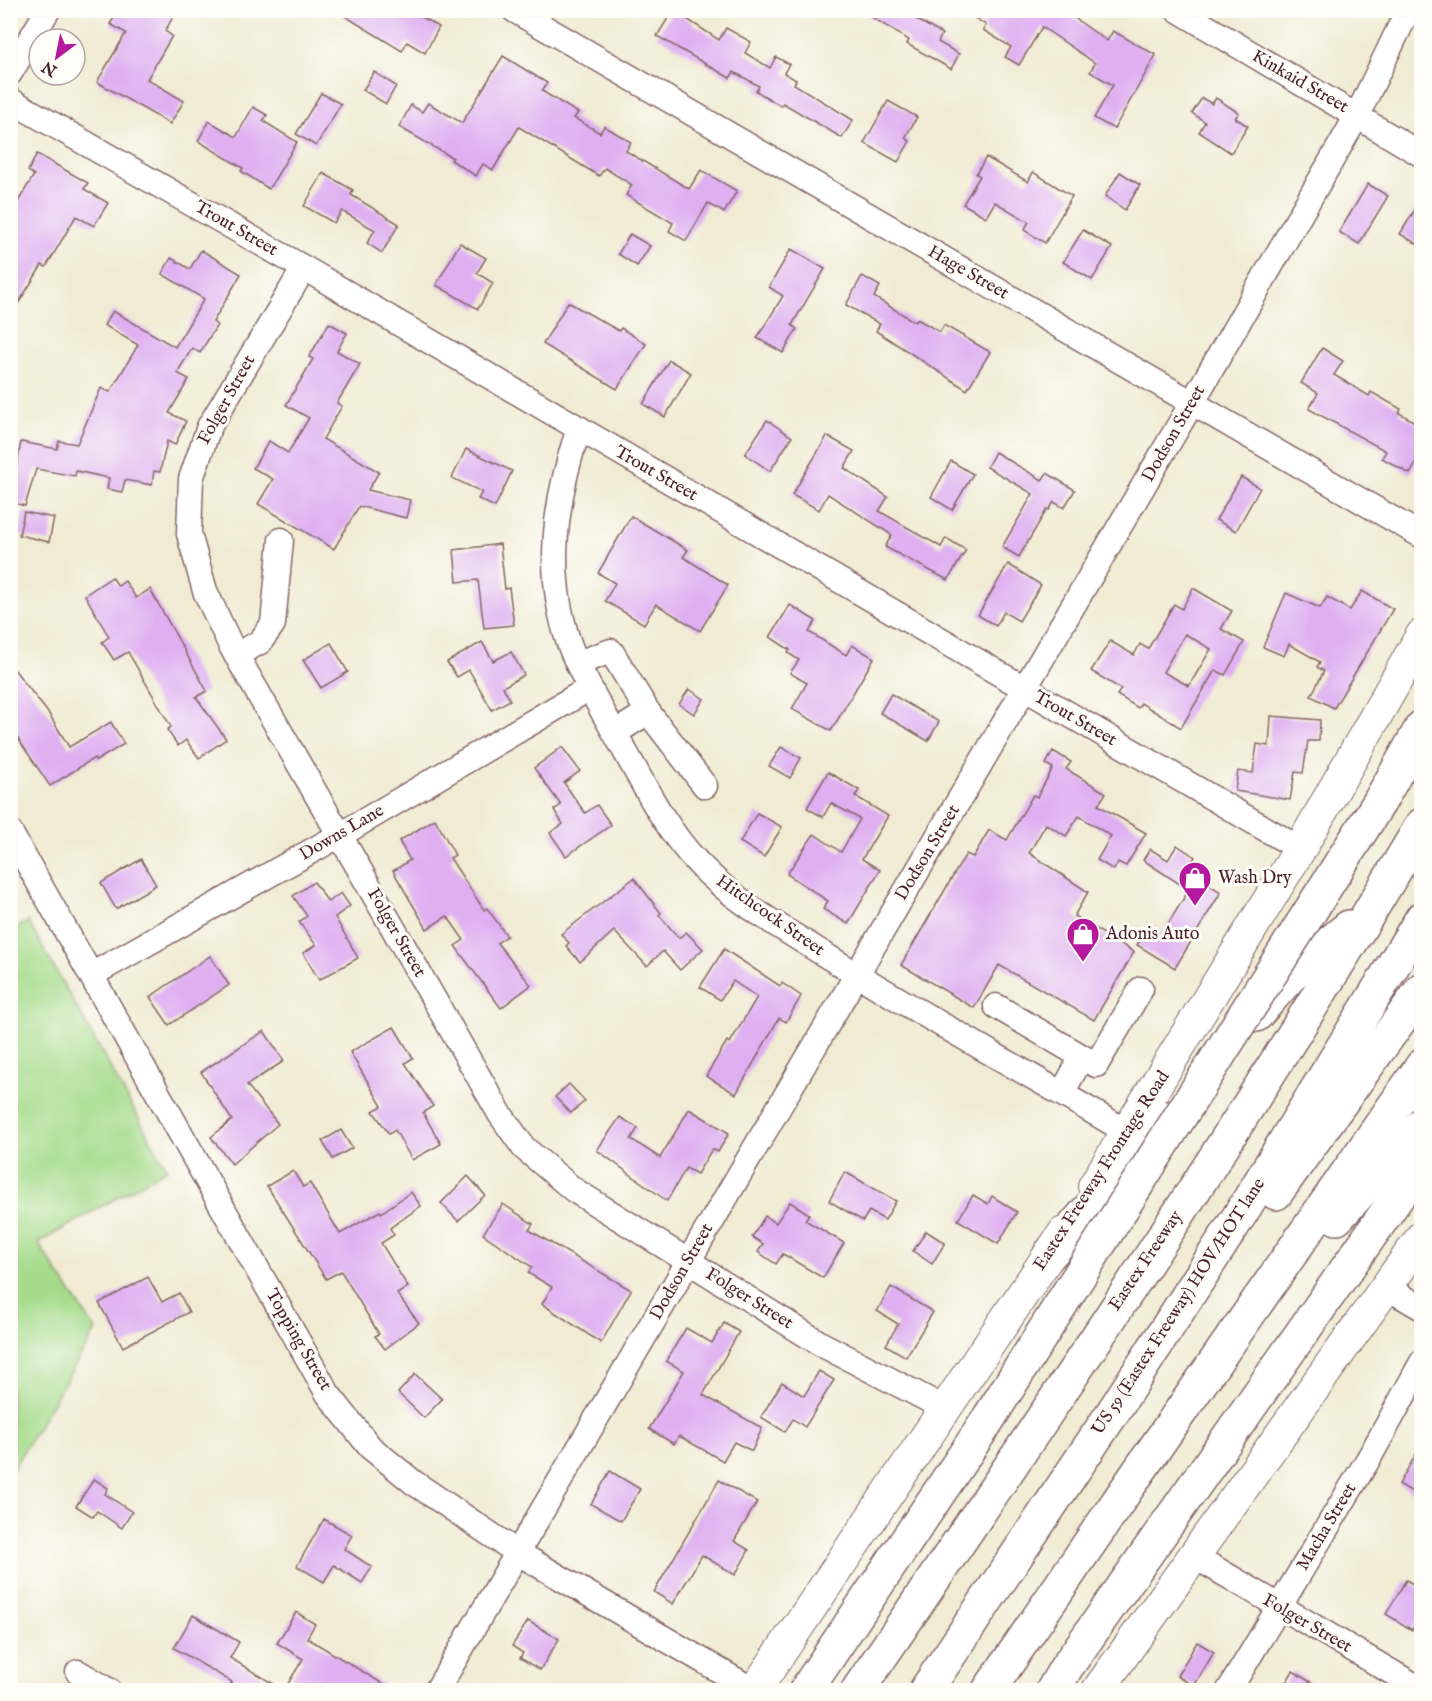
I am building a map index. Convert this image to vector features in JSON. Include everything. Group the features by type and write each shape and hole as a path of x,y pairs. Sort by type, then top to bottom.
{"highway":[{"path":"806,1690 982,1429 1380,801 1422,727"},
{"name":"Eastex Freeway","path":"858,1690 1189,1196 1422,825"},
{"path":"1050,1254 1292,974 1373,906"},
{"name":"US 59 (Eastex Freeway) HOV/HOT lane","path":"926,1690 1113,1412 1243,1210 1422,918"},
{"path":"1243,1210 1422,941"},
{"path":"1292,1171 1422,963"},
{"path":"1113,1412 1292,1171 1422,989"},
{"path":"989,1690 1422,1066"},
{"path":"1242,1324 1422,1124"},
{"path":"1053,1690 1073,1658 1422,1162"}],"main road":[{"name":"Eastex Freeway Frontage Road","path":"754,1690 1050,1254 1129,1133 1300,849 1422,635"},
{"path":"1098,1690 1422,1237"}],"street":[{"path":"10,74 48,10"},
{"name":"Hage Street","path":"514,10 1422,536"},
{"name":"Kinkaid Street","path":"1178,10 1422,155"},
{"name":"Dodson Street","path":"437,1690 1192,403 1357,116 1408,10"},
{"name":"Trout Street","path":"10,100 304,268 1300,849"},
{"name":"Folger Street","path":"304,268 209,427 191,479 189,534 205,591 236,655 500,1114 524,1148 574,1190 820,1344 945,1409"},
{"name":"Hitchcock Street","path":"579,428 564,474 554,541 561,613 578,663 590,688 662,814 697,863 757,911 856,974 1129,1133"},
{"path":"236,655 260,642 273,624 281,540"},
{"path":"578,663 611,651 648,712 705,786"},
{"name":"Downs Lane","path":"93,974 340,835 590,688"},
{"path":"615,733 648,712"},
{"name":"Topping Street","path":"10,832 93,974 299,1343 348,1422 389,1464 518,1553 754,1690"},
{"path":"996,1006 1096,1065 1141,989"},
{"path":"1062,1093 1082,1057"},
{"path":"1386,1287 1422,1308"},
{"name":"Macha Street","path":"1229,1690 1369,1458 1422,1362"},
{"name":"Folger Street","path":"1194,1556 1422,1690"},
{"path":"78,1672 108,1690"}],"green space":[{"path":"28,921 167,1169 38,1243 96,1330 11,1472 10,932"}],"building":[{"path":"119,10 177,10 165,31 172,36 147,79 184,101 170,124 97,82 126,33 110,24"},
{"path":"335,10 410,10 439,27 425,53 407,42 402,51"},
{"path":"673,10 719,40 726,28 751,42 745,53 770,68 776,57 789,64 784,73 796,80 794,84 853,120 842,138 783,103 781,106 756,91 759,86 734,72 730,78 657,36"},
{"path":"860,10 916,10 912,17 942,34 938,42 959,54 951,69 907,44 909,40"},
{"path":"962,10 1063,10 1107,41 1113,31 1156,55 1114,129 1094,118 1113,85 1090,72 1095,63 1042,27 1019,65 1005,57 1011,47 983,30 986,25"},
{"path":"503,56 547,83 542,91 578,113 574,118 600,133 604,126 631,142 626,151 689,189 701,170 737,191 724,213 708,203 686,241 669,231 673,223 626,195 632,185 605,168 599,176 519,127 493,170 483,164 476,176 451,160 453,158 399,127 411,105 422,112 428,103 462,123"},
{"path":"374,72 396,86 386,104 363,90"},
{"path":"321,93 341,104 316,146 296,134"},
{"path":"1202,98 1212,104 1216,98 1239,113 1235,118 1248,126 1231,153 1199,132 1205,122 1192,113"},
{"path":"888,101 917,117 905,138 910,141 898,162 864,143"},
{"path":"253,107 267,115 263,121 297,142 269,189 241,171 243,168 198,141 209,121 236,137"},
{"path":"37,154 88,183 84,189 108,203 94,226 76,216 46,267 42,265 10,317 10,215 34,175 28,171"},
{"path":"986,157 1028,182 1033,172 1072,196 1045,243 1024,230 1029,222 995,202 986,217 963,204 980,176 976,174"},
{"path":"1120,172 1140,185 1125,210 1105,196"},
{"path":"323,173 353,190 351,195 399,224 382,253 367,243 375,230 342,211 334,223 304,206"},
{"path":"1368,184 1388,196 1359,244 1339,232"},
{"path":"1422,198 1422,247 1400,234"},
{"path":"1083,230 1112,247 1092,280 1063,262"},
{"path":"630,234 650,246 637,266 618,254"},
{"path":"460,243 486,258 477,273 493,283 478,309 436,285"},
{"path":"791,249 825,269 792,325 797,329 783,353 757,338 783,296 769,287"},
{"path":"201,250 241,274 213,322 217,325 200,353 192,348 177,373 189,379 169,413 186,421 175,445 167,441 160,472 154,471 152,485 125,480 122,492 107,489 109,478 76,471 75,476 36,469 25,506 10,502 21,442 57,449 59,441 77,444 101,388 110,392 138,345 104,325 113,311 175,347 204,299 162,274 171,258 190,269"},
{"path":"862,276 880,286 874,297 915,322 917,319 940,332 944,325 990,352 967,390 876,331 880,324 846,305"},
{"path":"568,302 619,331 621,328 646,344 617,389 543,344"},
{"path":"329,323 347,333 337,351 360,364 337,403 342,406 323,439 379,472 368,490 410,500 406,518 359,506 334,549 258,504 273,479 253,468 269,441 288,453 309,418 286,405 313,359 309,357"},
{"path":"1322,348 1343,361 1334,375 1369,396 1371,392 1401,409 1399,413 1422,426 1422,453 1410,474 1382,458 1386,451 1309,409 1318,393 1301,383"},
{"path":"669,360 691,373 665,417 643,404"},
{"path":"767,420 792,437 770,471 745,454"},
{"path":"827,436 854,451 844,468 888,497 879,511 941,547 946,538 966,550 948,580 885,547 892,535 828,494 819,510 792,495"},
{"path":"466,449 512,471 495,507 478,499 482,492 452,478"},
{"path":"995,452 1042,480 1047,473 1075,490 1064,508 1054,502 1049,510 1047,509 1019,557 1002,547 1033,494 987,467"},
{"path":"951,461 973,474 952,510 931,497"},
{"path":"1241,477 1260,488 1236,531 1216,520"},
{"path":"24,512 54,518 49,542 19,535"},
{"path":"631,516 688,550 683,557 728,585 700,631 656,604 644,624 605,601 615,583 598,573"},
{"path":"500,544 505,589 509,588 514,625 484,628 478,580 457,582 454,550"},
{"path":"1008,564 1041,585 1019,621 1004,612 996,626 978,615"},
{"path":"112,577 118,586 125,581 136,598 150,589 207,691 196,697 226,739 199,758 186,740 178,746 167,730 171,727 128,652 114,660 102,642 109,637 85,595"},
{"path":"1193,588 1232,611 1221,629 1244,642 1225,675 1215,670 1181,728 1141,703 1138,708 1117,695 1121,689 1091,671 1110,641 1134,655 1140,644 1148,649 1174,604 1182,609","holes":["1185,634 1211,649 1189,686 1163,672"]},
{"path":"1362,591 1393,609 1334,708 1311,696 1324,671 1317,667 1320,662 1289,644 1284,656 1263,647 1286,593 1320,608 1327,597 1350,610"},
{"path":"790,605 816,621 809,632 846,655 852,645 874,658 831,731 792,709 807,683 790,673 799,660 788,653 790,650 770,637"},
{"path":"482,642 493,661 511,652 524,675 503,687 510,700 492,710 469,670 457,677 447,662"},
{"path":"331,643 348,672 321,688 303,660"},
{"path":"10,664 49,714 69,747 111,722 124,744 96,761 94,758 50,786 10,727"},
{"path":"689,689 704,699 694,714 679,704"},
{"path":"891,694 939,722 928,741 880,713"},
{"path":"1271,716 1320,720 1319,741 1308,741 1303,773 1295,772 1290,800 1235,791 1238,771 1253,773 1257,744 1269,746"},
{"path":"562,747 580,771 564,783 585,813 597,805 611,825 566,856 550,833 563,824 554,810 561,805 534,768"},
{"path":"781,747 801,758 790,778 769,766"},
{"path":"1053,751 1071,762 1066,769 1106,793 1098,805 1146,833 1126,866 1118,862 1114,870 1097,860 1111,836 1079,816 1066,836 1046,824 1029,853 1088,892 1074,916 1134,952 1094,1020 999,965 974,1008 901,965 966,854 973,857 989,830 1007,840 1033,795 1037,797 1053,768 1046,764"},
{"path":"828,772 859,790 855,796 888,816 862,859 880,870 848,924 823,909 828,901 787,874 814,834 841,852 860,819 831,803 823,817 807,808"},
{"path":"757,813 782,827 764,857 740,842"},
{"path":"435,819 455,855 450,858 484,910 487,908 507,936 497,943 531,985 501,1008 455,946 464,940 447,916 427,929 393,871 410,860 399,841"},
{"path":"1177,845 1195,857 1186,871 1221,892 1175,968 1137,945 1146,930 1159,938 1189,890 1143,860 1150,849 1168,860"},
{"path":"141,859 156,885 116,909 101,883"},
{"path":"634,878 661,913 659,915 679,938 686,932 703,949 680,970 663,951 647,966 614,931 580,962 566,946 569,943 561,934"},
{"path":"314,882 328,902 341,893 350,906 335,917 358,958 319,980 303,953 316,945 299,922 307,916 293,896"},
{"path":"724,949 780,986 782,983 801,996 786,1022 779,1018 736,1094 706,1076 727,1041 730,1043 757,997 733,981 720,1000 700,987"},
{"path":"210,956 229,985 169,1025 150,997"},
{"path":"394,1027 413,1058 405,1063 433,1106 423,1113 441,1144 412,1160 395,1130 389,1134 373,1111 382,1106 350,1052"},
{"path":"264,1031 284,1061 247,1085 278,1124 232,1164 211,1137 232,1120 201,1072"},
{"path":"569,1084 585,1101 571,1113 555,1097"},
{"path":"689,1109 729,1133 718,1152 712,1149 697,1174 686,1168 667,1201 597,1150 620,1117 638,1128 631,1139 660,1158"},
{"path":"341,1130 352,1148 333,1159 322,1141"},
{"path":"293,1171 303,1187 310,1183 340,1234 380,1211 381,1213 411,1192 421,1206 390,1228 394,1235 381,1243 408,1287 397,1294 419,1323 385,1349 375,1336 379,1334 341,1271 326,1279 267,1186"},
{"path":"845,1172 896,1201 885,1220 869,1211 863,1221 829,1201"},
{"path":"468,1176 485,1195 458,1221 441,1203"},
{"path":"973,1195 988,1204 992,1196 1017,1212 998,1244 958,1220"},
{"path":"790,1202 809,1214 805,1220 844,1243 823,1278 783,1254 776,1264 758,1252 763,1244 752,1237 765,1216 776,1223"},
{"path":"503,1204 533,1224 529,1230 631,1290 601,1343 542,1304 552,1287 528,1273 532,1267 483,1234"},
{"path":"926,1231 945,1243 932,1264 913,1251"},
{"path":"148,1277 162,1302 179,1293 189,1312 123,1347 99,1303"},
{"path":"891,1287 933,1312 906,1357 886,1345 898,1324 877,1311"},
{"path":"724,1323 739,1332 703,1395 762,1428 752,1451 734,1442 723,1461 679,1436 674,1444 649,1429 684,1371 666,1361 686,1328 712,1343"},
{"path":"819,1371 834,1380 805,1427 793,1419 785,1432 761,1417 782,1382 804,1396"},
{"path":"415,1374 442,1399 424,1418 398,1393"},
{"path":"1422,1444 1422,1476 1412,1492 1399,1484"},
{"path":"610,1471 640,1489 621,1521 591,1504"},
{"path":"94,1479 108,1488 105,1494 132,1512 122,1528 97,1511 93,1517 76,1506"},
{"path":"719,1480 757,1502 734,1541 749,1550 735,1575 702,1555 673,1604 654,1592"},
{"path":"324,1519 352,1535 344,1549 372,1567 362,1583 334,1565 324,1582 297,1566"},
{"path":"1406,1580 1422,1589 1422,1613 1412,1630 1386,1614"},
{"path":"296,1612 315,1624 307,1638 393,1690 284,1690 303,1659 277,1643"},
{"path":"193,1615 239,1642 230,1658 284,1690 227,1690 232,1682 174,1648"},
{"path":"528,1621 559,1639 540,1670 520,1658 523,1653 512,1646"},
{"path":"1197,1642 1214,1652 1194,1686 1177,1676"},
{"path":"1293,1671 1323,1690 1281,1690"}],"place":[{"name":"Wash Dry","path":"1195,907"},
{"name":"Adonis Auto","path":"1083,963"}]}
